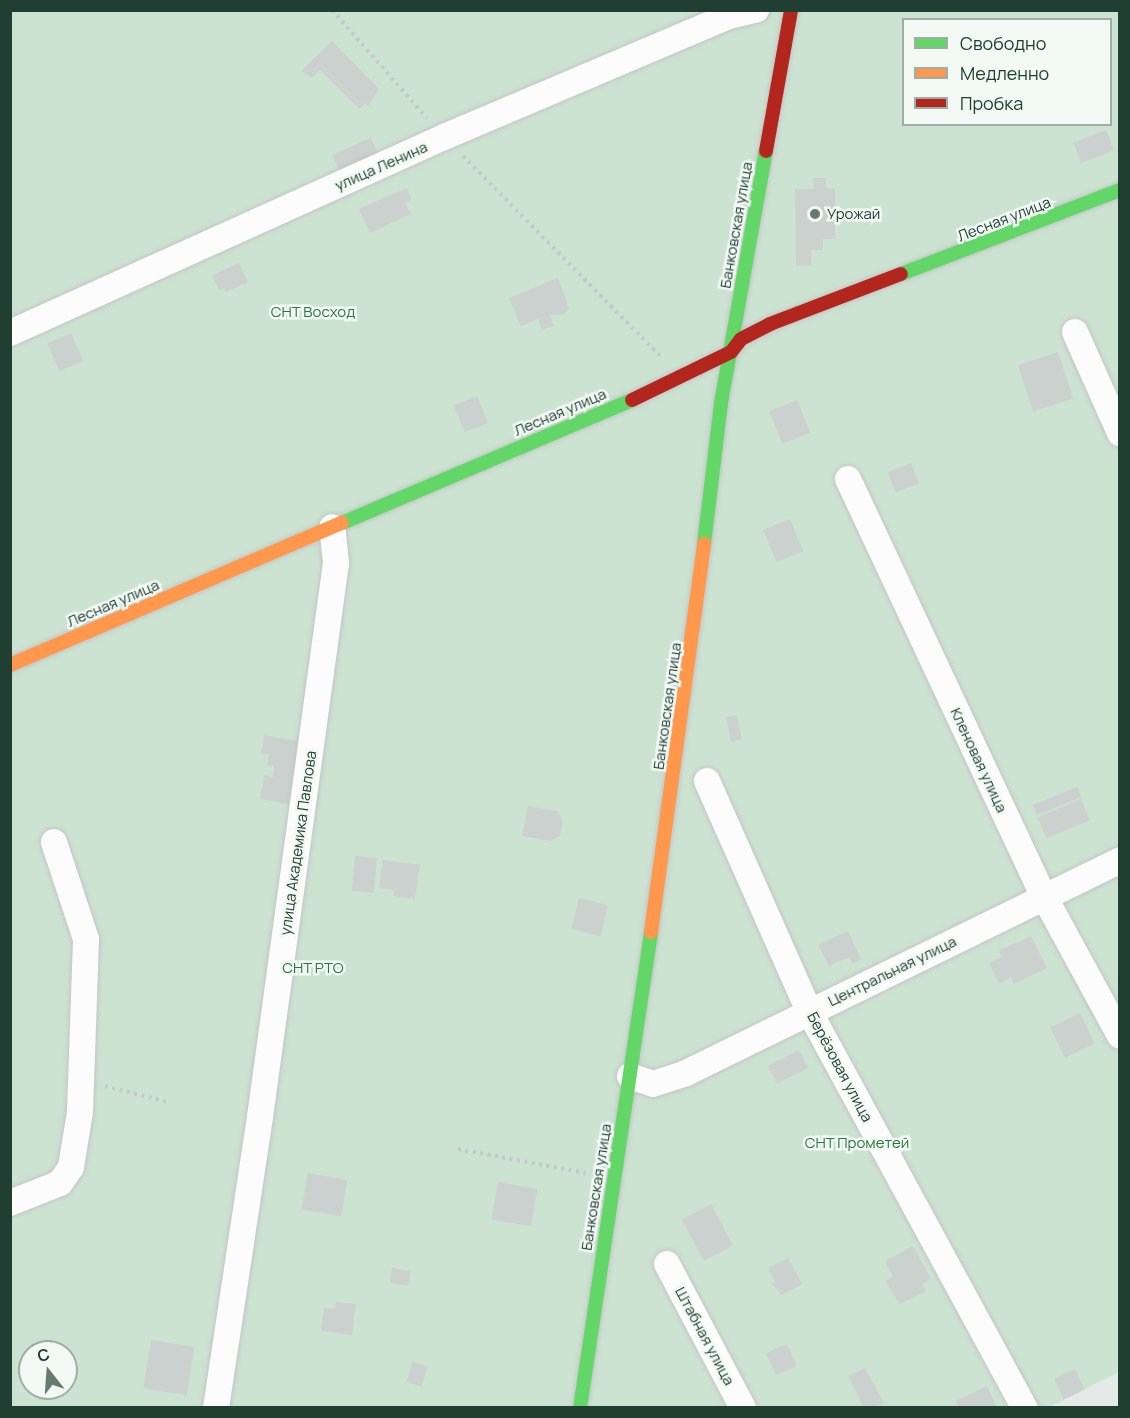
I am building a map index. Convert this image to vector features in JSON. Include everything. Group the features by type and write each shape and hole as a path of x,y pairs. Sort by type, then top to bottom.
{"street":[{"name":"улица Ленина","path":"10,333 444,137 729,16 756,10"},
{"name":"Банковская улица","path":"580,1407 684,715 720,403 791,10"},
{"name":"Лесная улица","path":"10,665 681,378 730,352 741,339 770,324 1119,190"},
{"path":"1075,332 1119,433"},
{"name":"Кленовая улица","path":"848,479 1045,898 1119,1036"},
{"name":"улица Академика Павлова","path":"216,1407 259,1129 335,574 332,527"},
{"name":"Берёзовая улица","path":"707,782 809,1011 1025,1407"},
{"path":"10,1203 60,1184 71,1167 83,1081 86,939 54,842"},
{"name":"Центральная улица","path":"630,1076 653,1084 686,1073 1119,860"},
{"name":"Штабная улица","path":"668,1264 743,1407"}],"path":[{"path":"332,10 444,137 681,378"},
{"path":"83,1081 168,1102"},
{"path":"458,1149 586,1173"}],"green space":[{"path":"10,11 1119,11 1119,1372 1048,1408 11,1407"}],"building":[{"path":"332,41 379,89 368,106 365,103 359,109 320,70 312,78 301,71"},
{"path":"1106,130 1114,151 1081,163 1073,143"},
{"path":"371,138 380,159 341,176 332,154"},
{"name":"Урожай","path":"813,178 826,178 826,188 835,189 835,239 823,239 823,250 811,250 811,266 796,266 795,189 814,189"},
{"path":"407,188 412,199 405,203 411,214 370,233 359,209"},
{"path":"239,263 248,282 226,292 224,288 219,290 212,275"},
{"path":"558,278 569,308 564,315 550,315 554,326 542,330 538,319 521,326 509,298"},
{"path":"71,333 83,360 59,371 47,344"},
{"path":"1058,352 1073,399 1033,412 1018,365"},
{"path":"477,396 488,423 465,432 454,405"},
{"path":"797,400 810,432 782,444 769,411"},
{"path":"911,463 919,484 896,492 888,472"},
{"path":"790,519 803,551 776,562 763,530"},
{"path":"737,715 742,740 731,742 726,717"},
{"path":"264,735 309,743 299,806 260,799 264,775 273,777 274,766 267,765 269,755 261,753"},
{"path":"1077,787 1081,797 1037,815 1032,805"},
{"path":"1081,799 1090,820 1047,839 1038,817"},
{"path":"528,806 557,811 563,819 560,836 551,841 522,836"},
{"path":"355,856 377,858 374,893 352,891"},
{"path":"383,860 420,865 415,899 393,896 394,890 379,888"},
{"path":"579,898 608,905 600,936 571,929"},
{"path":"848,931 861,959 853,964 849,957 829,966 818,945"},
{"path":"1031,936 1047,968 1014,984 1011,977 999,984 989,963 1001,957 999,951"},
{"path":"1080,1013 1095,1044 1065,1058 1050,1027"},
{"path":"799,1050 808,1068 777,1084 768,1066"},
{"path":"308,1173 347,1180 341,1216 302,1209"},
{"path":"498,1182 537,1189 531,1226 491,1219"},
{"path":"711,1204 733,1245 704,1261 682,1219"},
{"path":"913,1246 931,1279 922,1284 926,1291 900,1304 885,1281 893,1277 885,1261"},
{"path":"788,1258 802,1284 782,1295 771,1283 775,1282 768,1268"},
{"path":"392,1268 411,1271 408,1286 390,1283"},
{"path":"336,1302 356,1304 352,1335 321,1331 324,1308 335,1309"},
{"path":"151,1340 194,1347 187,1395 143,1388"},
{"path":"787,1344 797,1366 776,1375 766,1353"},
{"path":"412,1362 427,1366 422,1386 407,1382"},
{"path":"865,1368 884,1403 874,1408 864,1408 848,1376"},
{"path":"1075,1369 1085,1390 1064,1400 1054,1379"},
{"path":"987,1386 997,1408 959,1408 956,1401"}],"traffic: fast":[{"path":"704,544 721,403 766,151"},
{"path":"901,274 1120,190"},
{"path":"342,523 632,400"},
{"path":"580,1408 651,932"}],"traffic: slow":[{"path":"10,665 342,523"},
{"path":"651,932 704,544"}],"traffic: jam":[{"path":"766,151 791,10"},
{"path":"632,400 731,352 741,339 770,324 901,274"}],"place":[{"name":"Урожай","path":"815,214"}],"park label":[{"name":"СНТ Восход","path":"313,312"},
{"name":"СНТ РТО","path":"313,968"},
{"name":"СНТ Прометей","path":"857,1143"}]}
